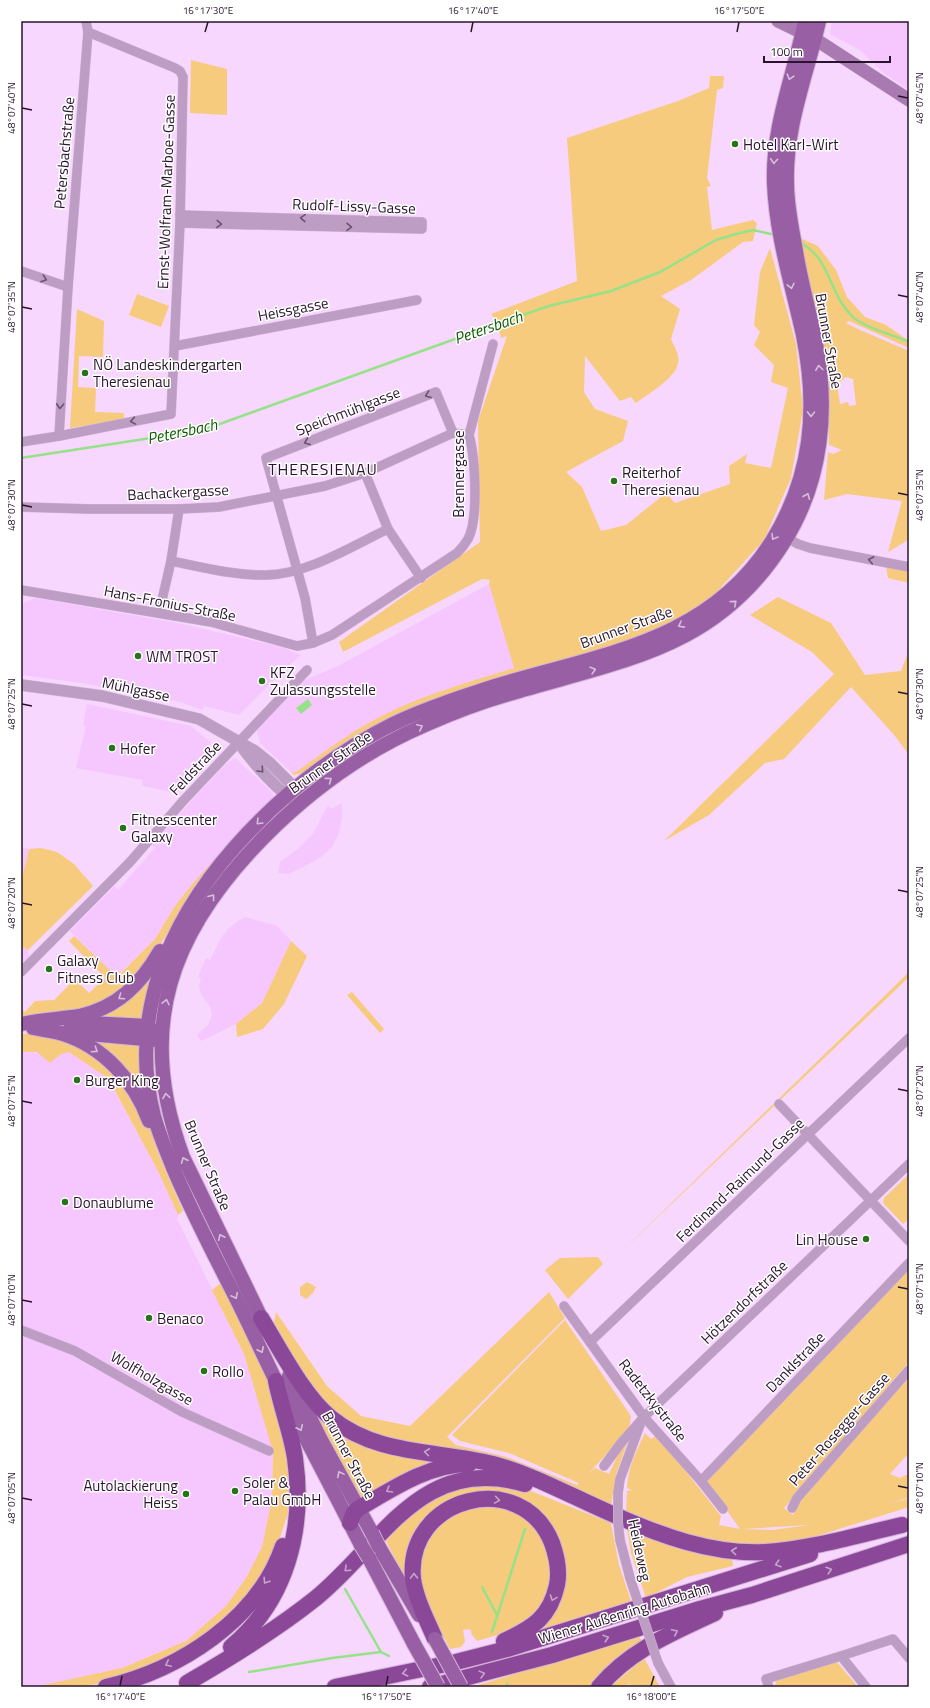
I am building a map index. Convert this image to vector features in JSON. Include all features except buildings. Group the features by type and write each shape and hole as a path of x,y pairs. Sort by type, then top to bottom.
{"highway":[{"path":"261,1318 296,1375 313,1399 330,1418 350,1432 374,1443 400,1449 463,1457 493,1464 527,1475 610,1513"},
{"path":"184,1685 246,1634 265,1612 279,1587 289,1560 296,1524 297,1492 295,1456 276,1381"},
{"path":"350,1524 353,1514 358,1509 400,1484 427,1472 450,1465 493,1464"},
{"path":"184,1685 281,1625 322,1592 412,1503 430,1492 448,1484 469,1479 492,1478 516,1481 610,1513 684,1541 714,1548 738,1551 766,1552 790,1549 905,1524"},
{"path":"106,1687 147,1673 184,1656 212,1638 234,1621 252,1601 268,1579 279,1557 290,1523 297,1492"},
{"path":"435,1639 417,1596 413,1578 414,1560 419,1544 425,1531 434,1520 445,1510 458,1504 487,1499 501,1500 515,1505 539,1521 548,1534 556,1554 559,1576 554,1597 547,1612 538,1623 521,1634 456,1662"},
{"name":"Wiener Außenring Autobahn","path":"335,1687 456,1662 561,1632 905,1524"},
{"name":"Wiener Außenring Autobahn","path":"430,1687 552,1655 700,1609 752,1595 909,1544"},
{"path":"599,1687 610,1674 634,1654 666,1636 752,1595"}],"main road":[{"path":"778,21 804,26 815,39 909,100"},
{"name":"Brunner Straße","path":"438,1687 350,1524 276,1381 191,1210 166,1152 153,1114 148,1079 148,1026 156,982 173,936 194,900 222,861 246,835 293,797 332,760 361,741 396,722 426,710 488,689 618,651 662,635 718,602 740,581 763,554 790,508 798,488 809,443 811,395 805,349 782,248 785,231 789,147 798,99 819,21"},
{"name":"Brunner Straße","path":"461,1687 435,1639 422,1620 379,1547 320,1438 196,1186 174,1133 165,1088 162,1041 164,1010 170,984 184,944 198,918 230,874 293,797 333,777 385,744 462,709 507,694 624,662 675,641 717,616 736,602 768,566 787,538 801,511 810,488 818,457 822,421 822,386 818,357 797,253 785,231 774,180 775,146 782,105 804,26"},
{"path":"26,1026 79,1016 110,1004 126,994 141,980 165,941 173,936"},
{"path":"26,1026 67,1022 148,1026 162,1041"},
{"path":"26,1026 162,1041"},
{"path":"26,1026 63,1034 87,1044 99,1052 119,1071 139,1098 176,1188 191,1210"}],"street":[{"name":"Petersbachstraße","path":"59,436 68,287 88,32 86,21"},
{"name":"Ernst-Wolfram-Marboe-Gasse","path":"59,436 171,414 172,377 176,335 183,77 180,71 88,32"},
{"name":"Rudolf-Lissy-Gasse","path":"180,219 422,222 422,229 180,219"},
{"path":"21,271 68,287"},
{"name":"Heissgasse","path":"175,346 417,300"},
{"name":"Brennergasse","path":"313,643 332,635 457,554 469,538 474,517 472,448 469,435 493,344"},
{"name":"Speichmühlgasse","path":"276,496 266,458 436,392 453,433"},
{"path":"453,433 469,435"},
{"name":"Bachackergasse","path":"21,507 179,509 219,507 325,486 365,473 453,433"},
{"path":"21,442 59,436"},
{"path":"365,473 388,529 421,578"},
{"path":"276,496 305,598 313,643"},
{"path":"159,613 171,562 179,509"},
{"path":"171,562 241,574 268,575 297,570 325,559 388,529"},
{"path":"787,538 810,548 909,567"},
{"name":"Hans-Fronius-Straße","path":"21,590 211,622 297,646 313,643"},
{"name":"Feldstraße","path":"21,972 130,862 183,801 307,670"},
{"name":"Mühlgasse","path":"21,685 102,696 199,719 238,742 249,757 281,792 293,797"},
{"name":"Ferdinand-Raimund-Gasse","path":"590,1342 909,1038"},
{"path":"779,1104 909,1241"},
{"name":"Hötzendorfstraße","path":"604,1466 621,1443 644,1417 909,1164"},
{"name":"Danklstraße","path":"701,1481 909,1263"},
{"name":"Radetzkystraße","path":"564,1306 644,1417 701,1481 723,1509"},
{"name":"Wolfholzgasse","path":"21,1330 75,1351 182,1412 269,1451"},
{"name":"Peter-Rosegger-Gasse","path":"792,1508 797,1498 909,1370"},
{"name":"Heideweg","path":"644,1417 620,1479 618,1493 618,1522 620,1540 630,1578 658,1663 671,1687"},
{"path":"769,1687 766,1679 893,1639 909,1658"},
{"path":"841,1656 866,1687"}],"shaded area":[{"path":"832,21 909,21 909,90 885,74 860,50 830,34"},
{"path":"191,60 227,69 227,115 190,113"},
{"path":"710,76 724,76 723,88 717,90 707,178 711,186 707,187 712,230 753,220 757,223 753,241 743,242 691,280 661,296 680,309 671,339 677,354 678,363 676,369 667,380 636,403 631,397 620,401 585,356 584,392 595,409 628,421 623,441 566,472 582,487 601,531 626,525 666,493 675,503 730,484 729,466 747,454 745,463 771,468 788,388 771,382 774,365 754,345 760,332 754,325 760,272 770,248 796,344 803,410 791,478 764,540 703,607 627,643 526,671 330,753 304,772 294,775 291,772 296,772 332,746 387,713 440,691 514,668 489,584 490,580 482,579 343,652 339,642 480,542 478,421 507,336 501,338 497,321 491,314 577,281 567,138 678,101 709,88"},
{"path":"798,237 818,246 836,270 847,297 865,317 886,325 909,341 909,348 849,321 846,323 909,351 908,540 888,552 902,501 847,494 824,500 828,452 833,454 842,450 829,445 828,404","holes":["846,377 853,379 856,405 849,406 848,402 840,404 837,384"]},
{"path":"137,294 169,306 161,327 129,315"},
{"path":"77,309 104,321 103,357 79,356 78,387 96,388 95,412 124,413 124,419 70,428"},
{"path":"135,377 168,378 168,387 135,386"},
{"path":"886,566 909,571 909,583 888,578"},
{"path":"489,584 514,668 447,689 405,705 370,722 296,772 291,772 260,743 257,732 260,726 300,682 338,666"},
{"path":"778,597 831,623 865,675 901,671 909,650 909,755 895,736 851,687 784,759 765,763 709,815 664,841 834,674 812,652 750,615"},
{"path":"35,598 178,623 281,647 301,655 239,715 204,706 203,710 180,702 82,683 21,675 21,604"},
{"path":"308,699 312,705 301,714 296,708"},
{"path":"87,704 191,726 211,743 207,747 212,751 177,793 142,786 143,780 76,768 86,726 83,725"},
{"path":"235,758 273,793 273,802 260,809 193,883 175,906 155,939 116,977 70,931 115,886 118,890 155,848 152,845 225,765"},
{"path":"342,803 342,818 339,833 332,847 321,857 289,874 278,873 280,862 299,848 313,834 328,805 331,809"},
{"path":"231,841 233,844 183,908 151,959 131,983 100,1004 67,1013 21,1018 21,1009 25,1012 35,1001 54,1000 75,979 89,993 105,978 69,941 74,936 117,977 155,939 175,906 193,883"},
{"path":"21,848 29,849 23,874 21,876"},
{"path":"41,848 57,852 74,864 93,886 28,950 21,946 21,876 23,874 29,849"},
{"path":"245,917 277,926 291,941 262,1003 236,1024 201,1041 197,1035 208,1025 212,1015 210,1006 202,996 199,987 201,978 198,977 206,958 210,960 221,938 228,929"},
{"path":"291,941 307,956 284,1004 263,1029 237,1037 236,1024 262,1003"},
{"path":"21,946 28,950 29,958 21,966"},
{"path":"154,971 144,1021 85,1016"},
{"path":"909,972 909,977 616,1257"},
{"path":"352,992 384,1029 380,1033 347,995"},
{"path":"34,1033 75,1042 115,1071 149,1125 158,1153 183,1211 178,1215 158,1171 114,1089 115,1083 69,1052 61,1054 50,1063 37,1052 21,1052 21,1034"},
{"path":"92,1040 108,1044 142,1045 146,1095"},
{"path":"21,1052 61,1054 69,1052 115,1083 114,1090 158,1171 178,1215 177,1219 244,1354 273,1452 272,1498 262,1547 246,1578 226,1606 186,1641 122,1668 34,1687 21,1687"},
{"path":"909,1174 909,1219 903,1224 883,1203 884,1198"},
{"path":"598,1257 603,1264 568,1299 545,1270 560,1258"},
{"path":"909,1270 909,1362 784,1508 793,1515 799,1503 909,1376 909,1453 890,1474 900,1478 908,1474 907,1463 909,1461 909,1497 890,1504 909,1498 909,1507 817,1536 780,1545 743,1547 694,1539 626,1513 627,1491 632,1490 627,1488 629,1474 645,1433 651,1439 657,1435 721,1516 719,1525 740,1529 706,1481","holes":["809,1525 773,1530 743,1529"]},
{"path":"222,1282 270,1384 287,1439 290,1477 288,1513 277,1547 256,1587 219,1626 172,1657 119,1679 83,1687 34,1687 122,1668 186,1641 226,1606 246,1578 262,1547 272,1498 273,1452 244,1354 212,1290"},
{"path":"307,1282 316,1287 313,1293 306,1299 300,1295 300,1287"},
{"path":"549,1292 565,1318 447,1437 456,1445 507,1457 577,1485 579,1483 509,1453 460,1441 452,1435 565,1320 631,1416 629,1430 588,1474 595,1468 609,1474 623,1444 628,1441 616,1474 611,1507 384,1439 361,1430 321,1400 301,1372 274,1322 276,1312 327,1386 361,1416 410,1426"},
{"path":"310,1404 331,1422 445,1459 360,1502"},
{"path":"497,1484 531,1491 611,1523 619,1565 631,1601 539,1630 563,1583 525,1504 437,1511 407,1581 386,1541 409,1516 446,1491"},
{"path":"487,1503 514,1510 539,1532 552,1564 552,1589 543,1610 512,1631 477,1641 472,1635 470,1629 463,1630 465,1642 461,1647 450,1649 421,1591 419,1565 424,1540 449,1514"},
{"path":"627,1528 732,1557 733,1566 687,1577 646,1598 631,1553"},
{"path":"639,1636 642,1642 618,1657 591,1687 472,1687"},
{"path":"644,1658 660,1687 632,1687 630,1684 622,1687 610,1687"},
{"path":"836,1661 858,1687 775,1686 778,1675"}],"waterway":[{"name":"Petersbach","path":"21,458 203,430 502,322 549,306 611,291 660,272 716,240 753,230 775,235"},
{"name":"Petersbach","path":"799,242 817,257 843,306 851,315 870,327 909,342"},
{"path":"492,1632 525,1529"},
{"path":"482,1587 497,1615"},
{"path":"345,1589 381,1652 389,1656"},
{"path":"249,1672 332,1658 381,1652"}],"place":[{"name":"Hotel Karl-Wirt","path":"735,144"},
{"name":"NÖ Landeskindergarten Theresienau","path":"85,373"},
{"name":"Reiterhof Theresienau","path":"614,481"},
{"name":"WM TROST","path":"138,656"},
{"name":"KFZ Zulassungsstelle","path":"262,681"},
{"name":"Hofer","path":"112,748"},
{"name":"Fitnesscenter Galaxy","path":"123,828"},
{"name":"Galaxy Fitness Club","path":"49,969"},
{"name":"Burger King","path":"77,1080"},
{"name":"Donaublume","path":"65,1202"},
{"name":"Lin House","path":"866,1239"},
{"name":"Benaco","path":"149,1318"},
{"name":"Rollo","path":"204,1371"},
{"name":"Soler & Palau GmbH","path":"235,1491"},
{"name":"Autolackierung Heiss","path":"186,1494"}],"district":[{"name":"THERESIENAU","path":"323,469"}]}
